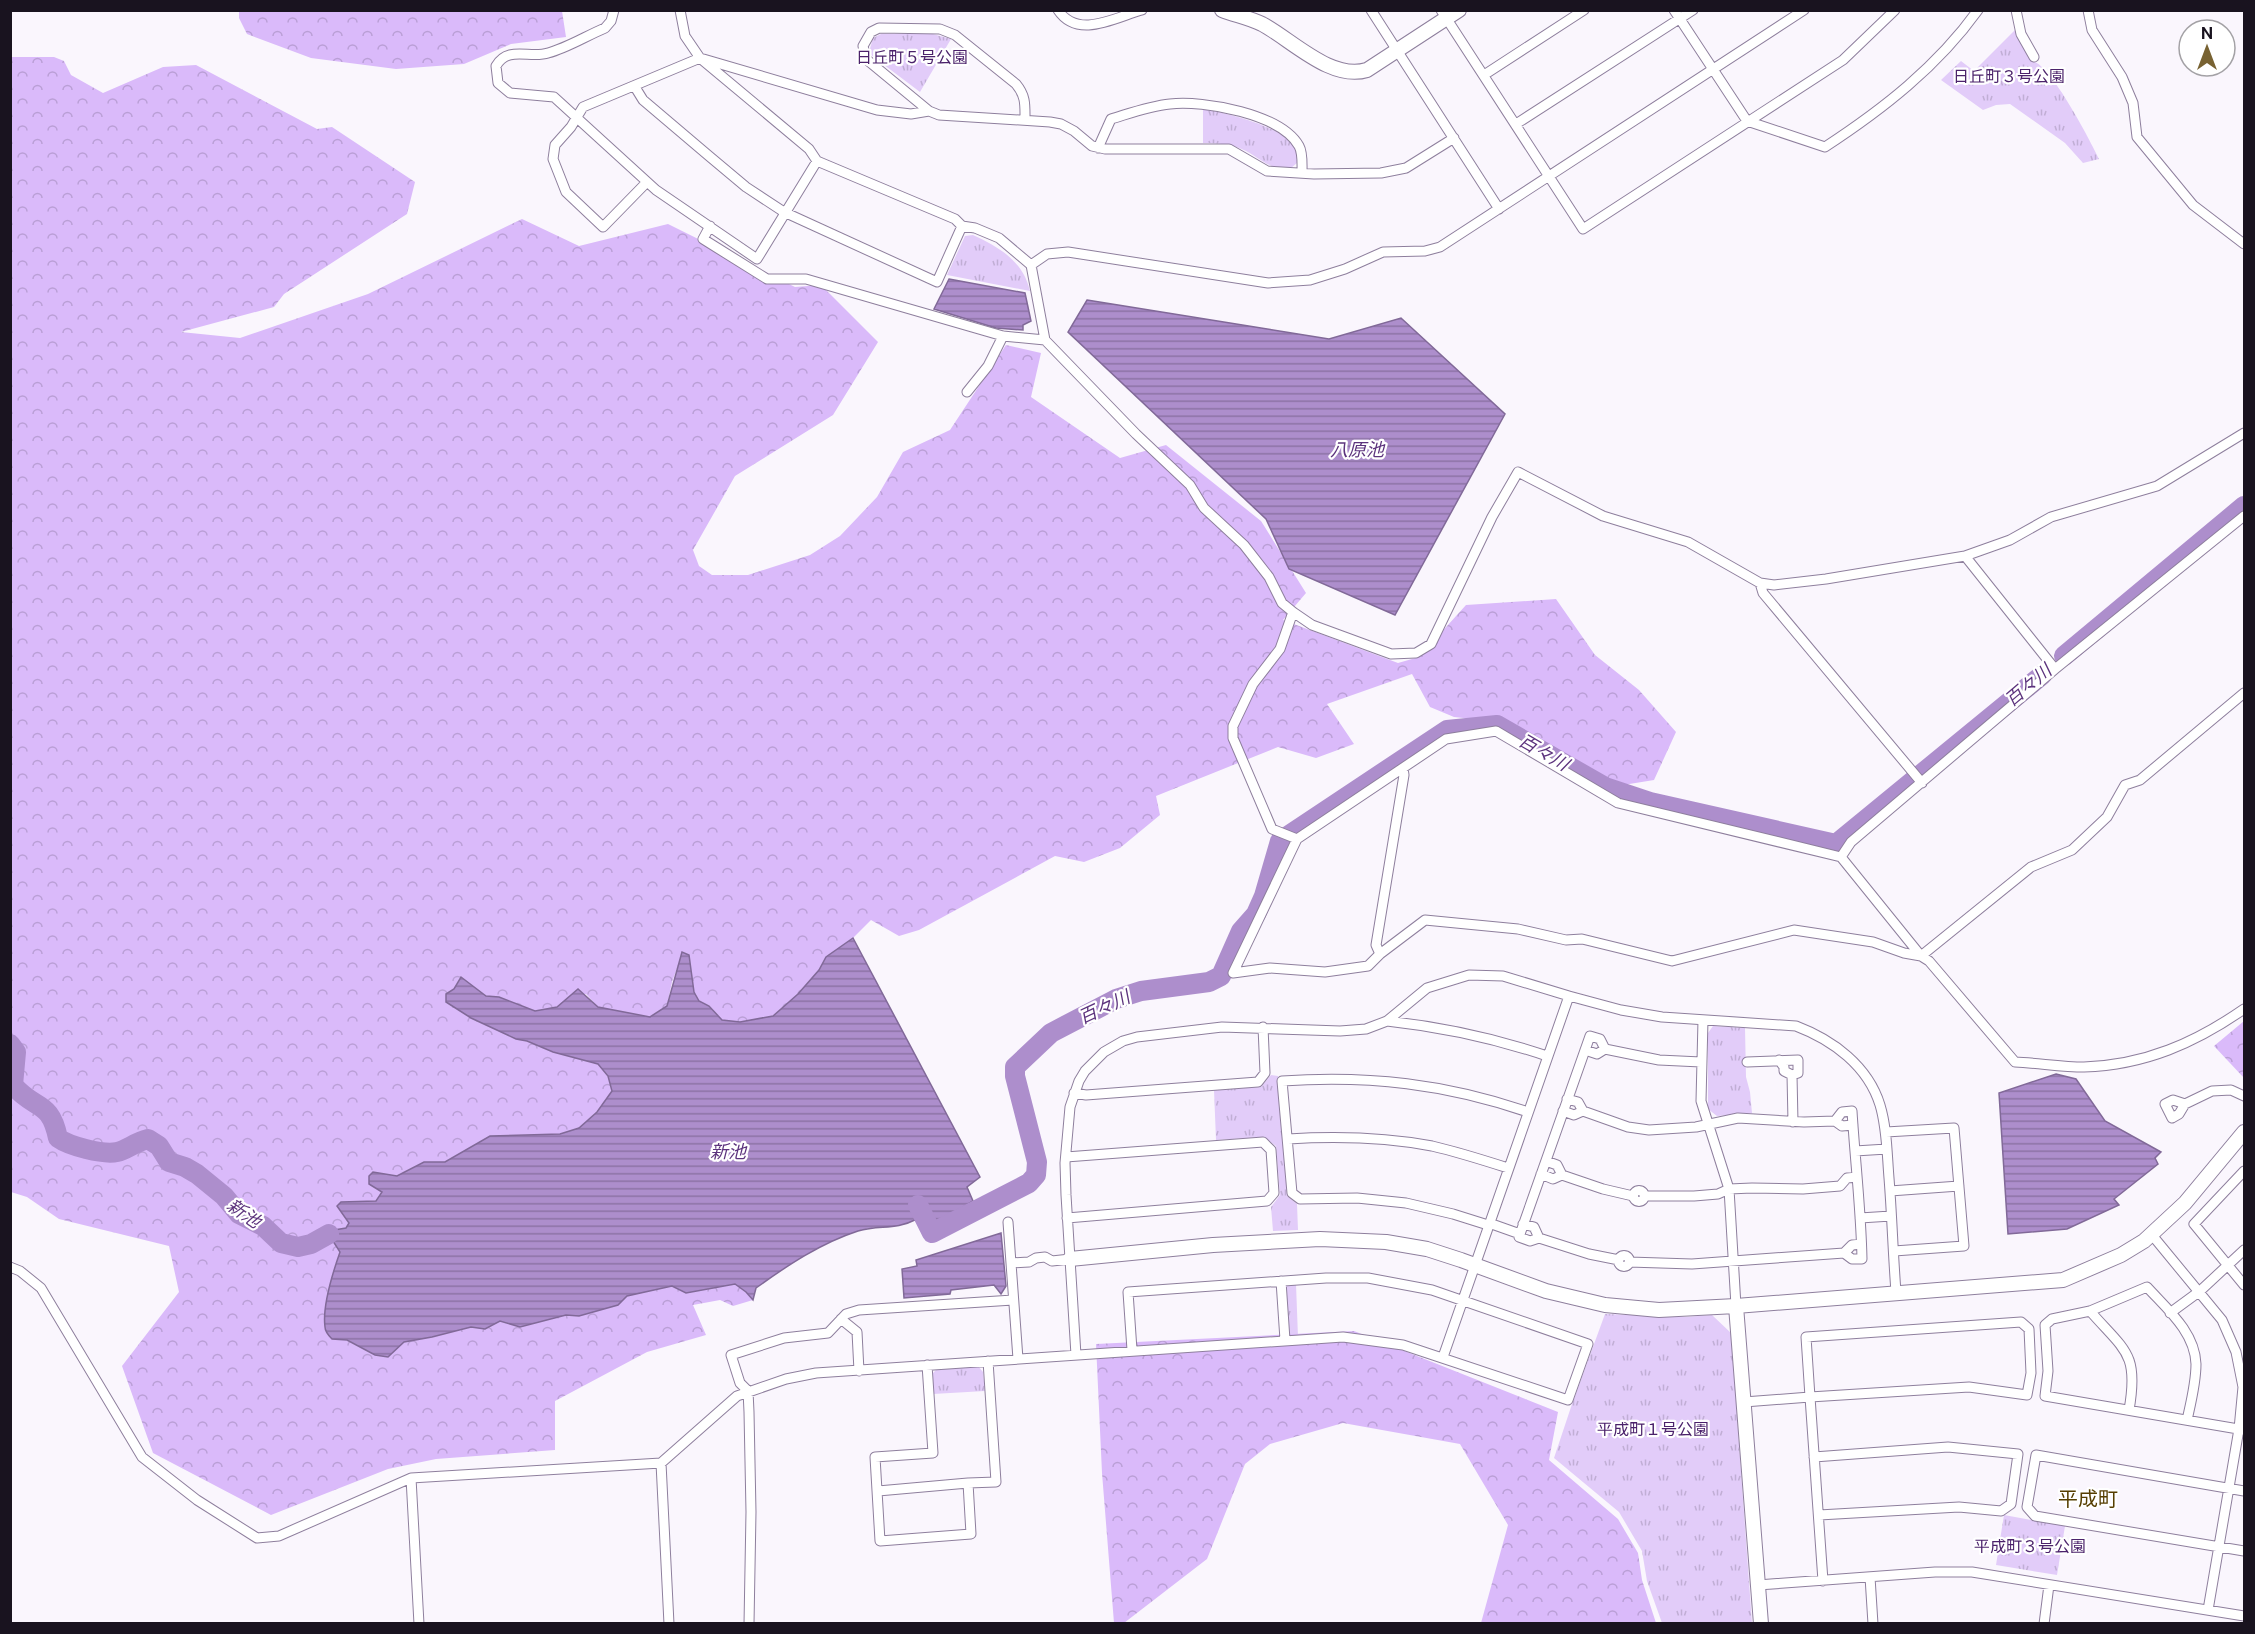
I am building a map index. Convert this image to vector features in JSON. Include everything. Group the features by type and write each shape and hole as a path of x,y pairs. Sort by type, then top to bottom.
{"street":[{"path":"614,10 611,21 604,28 546,54 509,55 499,61 496,66 496,79 504,90 510,93 554,97 647,182 757,259 817,161"},
{"path":"680,10 685,36 700,58 809,149 817,161 955,219 962,226 975,228 999,238 1031,265 1045,340 1136,434 1190,485 1204,508 1244,545 1269,577 1282,603 1312,625 1391,654 1416,652 1431,644 1492,517 1518,471 1603,516 1688,542 1760,583 1774,585 1826,579 1965,555 2010,540 2051,517 2157,486 2244,433"},
{"path":"1058,10 1066,20 1084,26 1142,10"},
{"path":"1222,10 1261,24 1328,66 1359,72 1397,51 1444,15 1459,10"},
{"path":"1371,10 1499,209"},
{"path":"1484,75 1584,10"},
{"path":"1674,10 1747,121 1825,147 1881,109 1909,86 1948,46 1978,10"},
{"path":"1516,124 1693,10"},
{"path":"1031,265 1047,254 1068,252 1268,283 1300,282 1326,276 1383,252 1425,251 1440,247 1714,71 1804,10"},
{"path":"1444,15 1583,228 1843,60 1895,10"},
{"path":"2016,10 2021,34 2034,57"},
{"path":"2088,10 2092,30 2122,77 2133,103 2137,137 2193,205 2244,244"},
{"path":"1025,120 1025,100 1022,91 955,35 929,27 879,28 871,32 863,46 866,59 929,111 939,115 1061,124 1098,148 1229,149 1267,171 1392,172 1411,165 1454,138"},
{"path":"647,182 603,227 566,192 553,159 555,145 571,127 583,107 700,58 877,110 910,114 929,111"},
{"path":"635,87 643,100 709,156 746,187 784,212 938,282 962,226"},
{"path":"1098,148 1111,119 1158,106 1204,103 1233,109 1279,127 1299,145 1302,151 1302,173"},
{"path":"710,226 703,239 767,279 806,279 1003,336 1045,340"},
{"path":"967,392 988,366 1003,336"},
{"path":"1841,857 1851,842 2055,669 2244,516"},
{"path":"1965,555 2055,669"},
{"path":"1760,583 1763,593 1922,783"},
{"path":"1293,612 1280,649 1253,684 1233,726 1233,738 1272,829 1297,839"},
{"path":"2244,693 2140,780 2124,785 2107,817 2072,850 2031,867 1921,956 1904,953 1873,942 1794,930 1672,961 1582,939 1566,940 1518,929 1425,920 1380,954 1368,966 1325,972 1270,968 1233,973 1297,839 1446,739 1496,731 1618,803 1841,857 1921,956 1929,961 2014,1062 2083,1067 2137,1061 2188,1044 2244,1009"},
{"path":"1380,954 1376,945 1404,775 1403,768"},
{"path":"1076,1354 1067,1218 1066,1157 1070,1107 1079,1081 1092,1063 1104,1052 1123,1041 1137,1037 1222,1027 1349,1031 1366,1029 1386,1021 1427,988 1469,975 1503,976 1621,1010 1662,1017 1797,1026 1815,1033 1842,1051 1862,1071 1880,1103 1886,1132 1896,1292"},
{"path":"1443,1357 1569,996"},
{"path":"1703,1020 1701,1101 1728,1189 1761,1623"},
{"path":"1386,1021 1459,1031 1501,1041 1547,1056"},
{"path":"1074,1093 1086,1095 1258,1082 1265,1073 1263,1027"},
{"path":"1605,1049 1600,1039 1590,1036 1519,1238 1530,1241 1539,1238 1589,1254 1619,1260 1623,1266 1629,1262 1671,1264 1844,1253 1852,1259 1862,1259 1852,1111 1842,1112 1835,1120"},
{"path":"1585,1050 1596,1054 1605,1049 1659,1060 1701,1062"},
{"path":"1747,1062 1779,1060 1798,1060 1798,1073 1792,1075 1785,1071 1785,1067 1779,1060"},
{"path":"1792,1075 1793,1122"},
{"path":"1520,1234 1442,1211 1397,1202 1357,1198 1300,1199 1292,1193 1282,1081 1335,1078 1412,1083 1470,1094 1528,1112"},
{"path":"2185,1104 2218,1089 2231,1090 2244,1096"},
{"path":"1568,1098 1578,1102 1582,1111"},
{"path":"1563,1111 1574,1115 1582,1111 1628,1127 1649,1130 1680,1129 1738,1118 1793,1122 1835,1120 1842,1126 1853,1125"},
{"path":"1886,1132 1954,1128 1964,1246 1893,1251"},
{"path":"1011,1263 1029,1262 1036,1257 1045,1257 1052,1261 1213,1245 1344,1239 1386,1242 1412,1246 1474,1264 1546,1291 1605,1305 1659,1310 2063,1280 2121,1255 2152,1234 2185,1203 2244,1132"},
{"path":"1288,1139 1368,1138 1411,1143 1458,1152 1508,1168"},
{"path":"1066,1157 1263,1142 1271,1150 1274,1193 1267,1201 1067,1218"},
{"path":"1855,1150 1887,1149"},
{"path":"1546,1161 1557,1165 1562,1175"},
{"path":"2244,1171 2194,1224 2244,1285"},
{"path":"1541,1174 1553,1179 1562,1175 1633,1196 1638,1201 1644,1196 1694,1197 1718,1194 1728,1189 1803,1189 1840,1186 1847,1178 1857,1177"},
{"path":"1840,1186 1847,1192 1858,1192"},
{"path":"1890,1191 1959,1186"},
{"path":"1860,1218 1891,1216"},
{"path":"1008,1222 1018,1359"},
{"path":"1523,1224 1534,1227 1539,1238"},
{"path":"2152,1234 2222,1320 2236,1352 2242,1387 2242,1430 2229,1488 2208,1610"},
{"path":"1844,1253 1852,1245 1862,1244"},
{"path":"2170,1313 2200,1291 2244,1250"},
{"path":"10,1267 20,1271 41,1288 142,1458 197,1500 257,1538 279,1536 411,1478 661,1463 737,1396 800,1375 1334,1337 1359,1338 1403,1345 1568,1400 1588,1344 1432,1290 1368,1278 1326,1278 1128,1292 1132,1350"},
{"path":"1281,1281 1285,1340"},
{"path":"2187,1420 2195,1373 2195,1357 2189,1337 2146,1287 2090,1311 2052,1319 2045,1325 2048,1371 2045,1396 2242,1430"},
{"path":"749,1623 751,1512 748,1391 740,1383 731,1355 784,1338 828,1333 846,1314 859,1310 1014,1300"},
{"path":"2090,1311 2129,1357 2133,1378 2129,1410"},
{"path":"841,1319 857,1332 860,1371"},
{"path":"1744,1402 1810,1397 1962,1388 1992,1389 2027,1395 2031,1373 2029,1329 2021,1322 1806,1337 1810,1397 1814,1456 1819,1515 1823,1581"},
{"path":"878,1491 996,1482 988,1361"},
{"path":"927,1365 933,1454 875,1457 880,1541 971,1534 968,1483"},
{"path":"1814,1456 1948,1447 2018,1454 2011,1504 2001,1511 1959,1507 1819,1515"},
{"path":"2244,1491 2036,1455 2027,1507 2035,1516 2244,1551"},
{"path":"661,1463 669,1623"},
{"path":"411,1478 419,1623"},
{"path":"1758,1584 1935,1572 1972,1572 2244,1616"},
{"path":"1870,1577 1873,1623"},
{"path":"2044,1623 2049,1584"}],"green space":[{"path":"239,11 562,11 566,37 511,44 464,64 396,69 311,58 247,34 239,18"},
{"name":"日丘町３号公園","path":"2015,30 2033,61 2041,66 2060,90 2099,159 2083,163 2065,143 2010,104 1996,105 1983,110 1941,80 1961,61 1974,71"},
{"name":"日丘町５号公園","path":"881,34 933,34 951,39 920,92 871,55 869,52 873,38"},
{"path":"10,57 54,57 64,61 71,75 103,93 163,67 196,65 317,129 332,127 415,182 407,214 284,294 274,307 181,332 240,338 368,294 522,219 579,246 668,224 795,287 821,285 878,342 833,415 735,476 693,550 699,566 712,575 748,575 810,555 840,536 877,497 903,452 950,430 1006,345 1041,353 1031,397 1120,458 1166,445 1261,521 1306,593 1283,620 1398,663 1419,657 1466,605 1556,599 1595,655 1639,690 1676,732 1654,780 1617,786 1580,781 1501,722 1454,717 1430,707 1412,674 1327,704 1354,744 1316,758 1278,747 1156,796 1160,815 1120,848 1084,862 1055,856 919,930 899,936 871,920 853,938 826,957 819,970 798,994 773,1016 740,1022 722,1020 709,1006 699,1001 694,992 689,955 683,952 672,982 667,1006 650,1017 598,1007 586,994 571,997 557,1007 535,1011 499,997 486,996 461,977 454,989 446,994 446,1002 471,1018 516,1039 598,1064 608,1076 612,1091 597,1112 579,1128 560,1134 490,1136 445,1162 424,1162 397,1176 376,1201 341,1202 337,1206 350,1223 346,1228 322,1232 333,1240 341,1252 330,1290 325,1329 360,1347 432,1337 471,1327 485,1329 500,1321 520,1327 566,1315 579,1316 618,1305 627,1296 672,1286 686,1293 735,1284 753,1300 733,1306 720,1300 693,1305 706,1335 647,1352 555,1401 555,1450 436,1459 388,1469 271,1515 153,1453 122,1366 179,1292 169,1246 59,1219 27,1197 11,1192"},
{"path":"1203,109 1256,123 1283,136 1292,144 1297,153 1297,163 1291,168 1276,167 1236,147 1203,143"},
{"path":"973,235 1009,256 1022,271 1030,291 947,275 965,236"},
{"path":"2244,1021 2244,1078 2214,1046"},
{"path":"1713,1026 1745,1028 1746,1077 1752,1113 1717,1116 1708,1109 1708,1033"},
{"path":"1271,1075 1278,1076 1287,1196 1297,1204 1298,1230 1273,1231 1271,1207 1280,1195 1276,1146 1264,1137 1216,1140 1214,1090 1261,1087"},
{"path":"1284,1284 1296,1284 1298,1337 1289,1337"},
{"name":"平成町１号公園","path":"1605,1314 1685,1317 1712,1315 1731,1333 1752,1623 1662,1623 1647,1581 1642,1551 1619,1512 1554,1458"},
{"path":"1354,1331 1558,1412 1549,1460 1618,1519 1638,1553 1642,1580 1656,1623 1481,1623 1508,1525 1460,1444 1343,1423 1270,1444 1245,1464 1207,1559 1124,1623 1114,1623 1102,1473 1096,1344"},
{"path":"978,1366 983,1372 985,1391 933,1394 932,1374 937,1369"},
{"name":"平成町３号公園","path":"2004,1515 2065,1526 2057,1575 1996,1565"}],"water":[{"path":"949,279 1025,293 1031,321 1023,325 1023,330 996,328 934,309"},
{"name":"八原池","path":"1087,300 1329,339 1401,318 1505,414 1395,615 1289,569 1266,519 1068,332"},
{"name":"新池","path":"853,938 980,1177 967,1187 973,1201 925,1231 917,1219 901,1225 858,1231 831,1242 793,1263 756,1288 753,1300 735,1284 686,1293 672,1286 627,1296 618,1305 579,1316 566,1315 520,1327 500,1321 485,1329 471,1327 404,1342 388,1357 375,1355 347,1340 332,1339 328,1335 325,1329 325,1309 340,1252 333,1241 305,1251 304,1240 322,1232 346,1228 349,1223 337,1206 341,1202 376,1201 382,1192 369,1184 369,1176 373,1172 397,1176 424,1162 445,1162 490,1136 560,1134 579,1128 597,1112 612,1091 608,1076 598,1064 516,1039 471,1018 446,1002 446,994 454,989 461,977 486,996 499,997 535,1011 557,1007 578,989 598,1007 650,1017 667,1006 682,952 689,955 694,992 699,1001 709,1006 722,1020 740,1022 773,1016 798,994 819,970 826,957"},
{"path":"2056,1074 2076,1079 2105,1121 2161,1152 2155,1158 2158,1164 2114,1199 2119,1205 2067,1229 2008,1234 1999,1093"},
{"path":"1001,1233 1006,1286 1001,1294 994,1285 951,1290 950,1294 904,1298 902,1269 917,1266 916,1260"}],"waterway":[{"name":"百々川","path":"2064,656 2244,506"},
{"name":"百々川","path":"918,1205 932,1233 1029,1183 1036,1175 1037,1162 1015,1076 1015,1067 1051,1033 1116,999 1141,991 1209,982 1221,976 1241,931 1256,914 1264,896 1280,841 1447,730 1497,725 1605,787 1650,802 1836,844 2042,675"},
{"name":"新池","path":"10,1044 16,1052 13,1085 46,1111 51,1117 58,1138 86,1149 111,1153 148,1139 159,1146 169,1162 197,1174 224,1196 239,1214 263,1226 281,1243 298,1247 311,1244 329,1234"}],"district":[{"name":"平成町","path":"2088,1499"}]}
